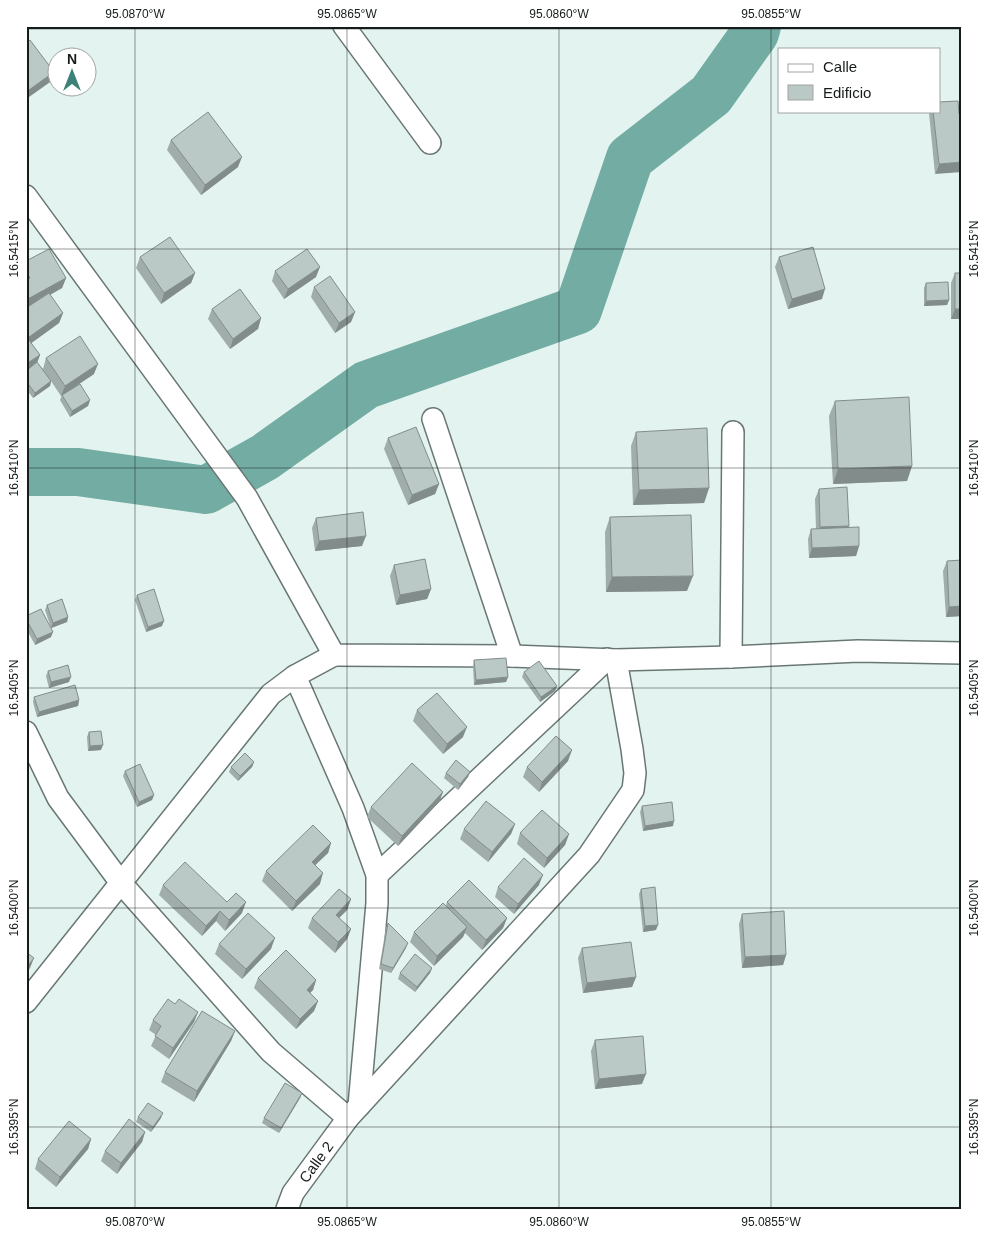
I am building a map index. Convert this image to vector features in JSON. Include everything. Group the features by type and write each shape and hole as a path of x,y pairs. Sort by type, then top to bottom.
{"street":[{"path":"344,26 430,143"},
{"path":"26,196 247,498 334,655"},
{"path":"433,419 512,656"},
{"path":"732,657 733,432"},
{"path":"26,1002 271,694 295,676 334,655 512,656 612,659 732,657 858,651 962,653"},
{"path":"377,875 612,659"},
{"name":"Calle 2","path":"287,1209 293,1193 353,1112 589,855 633,790 635,773 632,749 612,659"},
{"path":"26,732 58,798 121,883 271,1052 353,1112 377,902 377,875 353,808 295,676"}],"building":[{"path":"30,40 48,64 48,76 29,90 26,87 26,43"},
{"path":"958,101 959,114 962,113 962,162 939,164 933,112 940,112 940,102"},
{"path":"208,112 242,157 205,185 171,140"},
{"path":"170,237 195,273 164,293 140,257"},
{"path":"813,247 825,289 792,299 779,257"},
{"path":"49,249 66,278 26,300 26,281 30,278 26,271 26,261"},
{"path":"307,249 320,267 288,289 275,271"},
{"path":"955,273 962,273 962,309 955,309"},
{"path":"330,276 355,312 339,323 314,287"},
{"path":"948,282 949,300 926,301 926,283"},
{"path":"240,289 261,318 233,339 212,309"},
{"path":"49,293 63,313 29,337 26,333 26,308"},
{"path":"26,336 40,355 26,364"},
{"path":"80,336 98,364 65,386 46,358"},
{"path":"37,362 51,381 35,393 26,381 26,371"},
{"path":"80,384 90,400 72,411 62,395"},
{"path":"909,397 912,466 838,469 835,401"},
{"path":"416,427 439,484 412,495 388,438"},
{"path":"707,428 709,488 639,490 636,432"},
{"path":"847,487 849,526 820,527 819,489"},
{"path":"363,512 366,536 319,541 316,518"},
{"path":"691,515 693,576 612,577 610,517"},
{"path":"859,527 859,546 812,548 811,529"},
{"path":"425,559 431,589 400,595 394,565"},
{"path":"962,560 962,606 949,607 947,561"},
{"path":"154,589 164,621 148,627 137,595"},
{"path":"62,599 68,617 53,623 47,605"},
{"path":"41,609 53,632 37,639 26,616"},
{"path":"506,658 508,677 476,680 474,660"},
{"path":"539,661 557,686 541,697 524,672"},
{"path":"68,665 71,677 51,682 48,671"},
{"path":"75,685 79,700 39,712 34,697"},
{"path":"437,693 467,727 447,744 417,710"},
{"path":"101,731 103,745 90,746 89,732"},
{"path":"556,736 572,750 542,782 527,767"},
{"path":"245,753 254,762 240,776 231,767"},
{"path":"456,760 470,772 460,784 446,773"},
{"path":"412,763 443,792 402,836 371,807"},
{"path":"140,764 154,795 139,802 125,771"},
{"path":"486,801 515,824 492,852 464,829"},
{"path":"672,802 674,821 645,826 642,806"},
{"path":"542,810 569,834 547,858 520,833"},
{"path":"313,825 331,843 312,862 323,873 296,901 266,871"},
{"path":"524,858 543,875 518,904 498,887"},
{"path":"185,862 227,902 236,893 246,902 229,920 220,911 206,926 163,885"},
{"path":"469,880 507,918 486,940 447,902"},
{"path":"655,887 658,925 645,926 641,889"},
{"path":"339,889 351,899 336,915 351,929 338,942 312,918"},
{"path":"443,903 467,927 437,956 414,932"},
{"path":"784,911 786,955 745,957 742,914"},
{"path":"248,913 275,938 246,969 219,944"},
{"path":"388,923 408,943 393,968 381,964"},
{"path":"631,942 636,977 587,983 582,948"},
{"path":"286,950 316,980 307,990 318,1001 300,1019 258,978"},
{"path":"26,952 34,958 26,968"},
{"path":"415,954 432,968 417,987 400,973"},
{"path":"168,999 175,1004 179,999 198,1012 173,1048 155,1036 161,1026 153,1020"},
{"path":"202,1011 235,1031 197,1091 165,1072"},
{"path":"643,1036 646,1074 599,1079 595,1040"},
{"path":"285,1083 302,1093 281,1128 264,1118"},
{"path":"148,1103 163,1113 153,1127 138,1117"},
{"path":"129,1119 145,1132 121,1163 105,1151"},
{"path":"69,1121 91,1139 60,1177 38,1159"}],"waterway":[{"path":"26,472 78,472 206,490 265,457 366,385 578,310 630,158 711,95 755,33 757,26"}]}
